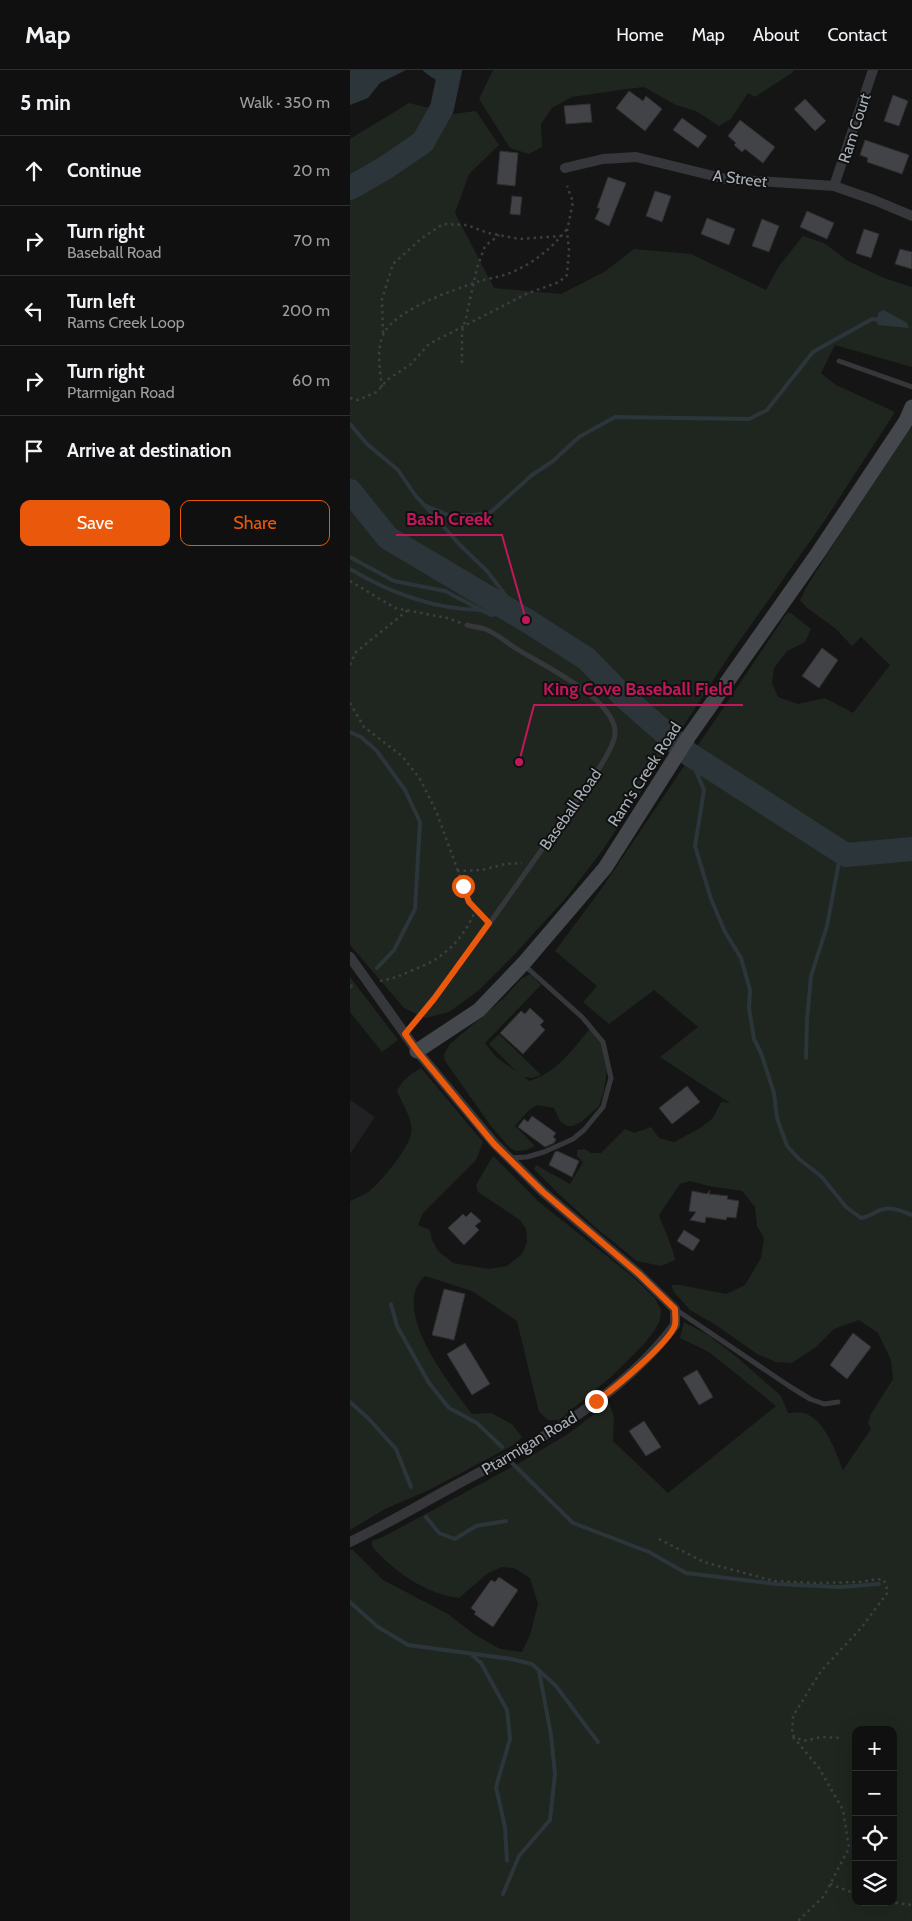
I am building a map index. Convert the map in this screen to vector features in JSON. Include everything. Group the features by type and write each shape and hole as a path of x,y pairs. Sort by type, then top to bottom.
{"street":[{"name":"Ram Court","path":"834,186 873,70"},
{"name":"A Street","path":"565,168 604,159 636,157 726,179 834,186 912,216"},
{"name":"Ram's Creek Road","path":"417,1051 479,1010 523,964 605,868 671,763 846,510 906,421 912,407"},
{"path":"350,957 417,1051 494,1144 543,1192 639,1274 675,1309"},
{"name":"Ptarmigan Road","path":"350,1542 541,1440 610,1392 649,1357 665,1338 675,1325 675,1309"}],"lane":[{"path":"839,360 912,387"},
{"name":"Baseball Road","path":"405,1034 434,999 535,860 608,753 616,733 611,716 591,695 563,675 487,630 467,625"},
{"path":"510,1158 527,1157 544,1152 564,1144 578,1135 603,1107 612,1078 603,1042 582,1017 523,964"},
{"path":"675,1309 810,1399 824,1404 838,1402"}],"path":[{"path":"350,398 358,400 377,392 387,380 411,364 429,344 526,294 559,282 567,275 568,228 573,202 567,186"},
{"path":"382,387 379,358 383,334 382,299 393,264 422,238 443,224 467,225 498,235 520,239 561,236"},
{"path":"383,334 397,318 415,306 474,284 509,274 540,258 568,228"},
{"path":"462,363 462,327 466,318 477,268 486,246 498,235"},
{"path":"350,581 395,608 447,618 467,625"},
{"path":"350,665 356,652 408,610"},
{"path":"350,703 364,727 402,756 420,779 436,811 469,902 489,923"},
{"path":"457,871 482,870 535,860"},
{"path":"368,982 392,979 432,963 454,946 470,923 476,909"},
{"path":"659,1539 704,1562 774,1580 816,1583 884,1580 888,1592 861,1628 821,1671 793,1716 792,1735 819,1768 843,1810 849,1848 824,1896 798,1921"},
{"path":"792,1735 803,1741 822,1738 842,1738"},
{"path":"830,1884 852,1892"},
{"path":"897,1903 912,1905"}],"shaded area":[{"path":"350,70 406,70 380,83 368,98 350,105"},
{"path":"422,70 458,70 449,80 441,81 436,80"},
{"path":"493,70 794,70 755,97 748,93 731,119 719,126 696,111 676,105 644,87 572,97 552,108 541,124 542,147 529,154 510,148 479,99"},
{"path":"409,103 453,114 476,111 499,145 469,174 455,213 494,288 561,294 604,272 634,249 691,254 766,290 779,266 803,236 824,243 848,261 884,278 912,287 912,367 835,345 821,373 836,385 895,412 825,520 731,653 602,851 565,899 478,991 449,1012 425,1018 404,1008 350,945 350,139"},
{"path":"884,310 907,323 909,328 878,325 876,319 879,312"},
{"path":"908,428 912,428 912,1921 350,1921 350,1551 352,1549 383,1580 448,1614 474,1634 500,1649 522,1652 530,1635 538,1604 530,1578 514,1568 502,1567 488,1573 459,1598 447,1596 424,1587 393,1567 375,1550 372,1546 372,1541 385,1536 521,1462 568,1434 609,1403 614,1417 613,1441 668,1493 776,1406 709,1352 680,1338 684,1322 708,1335 738,1358 781,1396 788,1413 804,1413 818,1422 829,1437 843,1470 871,1429 868,1423 871,1414 893,1379 891,1360 878,1333 859,1320 834,1329 816,1347 792,1363 776,1362 757,1354 716,1325 690,1310 674,1292 671,1285 726,1294 745,1285 761,1258 764,1238 757,1226 755,1207 742,1191 690,1181 680,1184 659,1215 675,1260 661,1266 637,1261 595,1227 534,1169 536,1165 570,1184 583,1162 577,1156 577,1150 585,1149 591,1153 601,1153 625,1129 634,1133 651,1127 659,1138 674,1142 700,1128 713,1118 721,1102 730,1103 660,1057 698,1027 654,990 609,1024 583,1002 597,986 555,951 602,888 787,613 791,613 811,629 805,642 787,651 774,668 772,683 778,697 798,704 825,698 853,713 890,665 861,637 852,646 836,629 806,607 800,600 807,586"},
{"path":"530,974 541,985 485,1043 496,1057 517,1072 489,1044 499,1034 541,1075 532,1078 524,1077 529,1081 548,1072 556,1066 571,1052 591,1027 600,1037 607,1070 604,1091 599,1106 581,1122 573,1126 567,1126 560,1121 554,1108 537,1105 528,1111 515,1126 535,1146 526,1150 516,1151 510,1148 491,1126 445,1061 444,1054 450,1044 504,998 521,979"},
{"path":"350,977 398,1040 382,1052 350,1012"},
{"path":"421,1068 483,1142 476,1160 423,1213 418,1225 430,1230 432,1240 438,1251 453,1263 489,1269 507,1266 522,1254 527,1242 526,1229 520,1220 478,1192 476,1185 493,1156 539,1202 633,1277 655,1298 661,1310 660,1320 644,1344 613,1375 559,1420 548,1420 539,1412 517,1321 472,1291 425,1276 416,1290 414,1307 418,1326 438,1366 472,1414 491,1413 512,1424 522,1437 515,1444 429,1490 385,1509 350,1530 350,1201 365,1194 379,1182 405,1148 411,1134 411,1123 397,1091 404,1080"},
{"path":"350,1100 375,1117 350,1154"}],"building":[{"path":"629,91 643,101 646,96 662,109 645,131 616,108"},
{"path":"893,95 908,101 899,126 884,121"},
{"path":"805,99 826,121 815,131 794,109"},
{"path":"590,104 592,122 566,124 564,106"},
{"path":"682,118 707,136 698,148 673,130"},
{"path":"740,120 775,147 763,163 745,149 742,152 728,136"},
{"path":"865,140 909,155 902,174 867,162 868,158 860,155"},
{"path":"500,151 518,153 515,186 497,184"},
{"path":"608,177 626,183 609,226 595,219 600,208 597,208"},
{"path":"655,191 671,196 662,222 646,216"},
{"path":"512,196 522,197 520,215 510,214"},
{"path":"807,211 834,223 827,239 800,227"},
{"path":"707,218 735,229 729,245 701,234"},
{"path":"762,219 779,226 769,252 752,246"},
{"path":"864,229 879,234 871,258 856,253"},
{"path":"900,249 912,252 912,269 895,264"},
{"path":"822,648 838,660 819,688 802,676"},
{"path":"530,1008 544,1021 540,1025 545,1030 523,1054 500,1033 521,1011 525,1014"},
{"path":"687,1086 700,1102 672,1124 659,1108"},
{"path":"532,1116 556,1133 553,1137 556,1139 554,1143 545,1147 518,1127 524,1119 528,1122"},
{"path":"557,1151 579,1161 572,1177 549,1165"},
{"path":"710,1190 709,1194 728,1196 727,1199 739,1201 736,1218 727,1217 726,1220 706,1217 705,1223 690,1220 696,1212 689,1211 692,1191 707,1194"},
{"path":"471,1212 481,1221 475,1226 479,1230 464,1245 448,1228 463,1214 466,1217"},
{"path":"684,1230 700,1240 693,1251 677,1241"},
{"path":"444,1289 465,1294 454,1340 432,1335"},
{"path":"853,1333 871,1347 847,1379 830,1365"},
{"path":"465,1343 490,1384 472,1395 447,1354"},
{"path":"697,1370 713,1397 699,1405 683,1378"},
{"path":"644,1421 661,1447 646,1456 629,1431"},
{"path":"499,1577 518,1590 493,1627 474,1614 476,1612 471,1608 491,1580 495,1582"}],"waterway":[{"path":"438,70 442,108"},
{"path":"350,188 385,168 423,142 442,108 450,70"},
{"path":"424,505 448,515 474,515 491,512 532,475 553,461 579,437 615,417 749,419 767,410 813,352 872,319 879,320"},
{"path":"350,424 367,444 398,470 415,495 460,545 487,571 506,596 512,612 491,615 445,591 394,581 350,557"},
{"path":"350,491 388,538 526,620 587,659 623,696 689,754 846,855 912,849"},
{"path":"350,569 365,578 413,598 446,607 480,610"},
{"path":"350,732 361,737 376,750 405,790 420,822 415,909 394,950 377,968"},
{"path":"689,754 704,790 695,846 711,899 725,932 741,958 750,990 749,1008 754,1039 761,1053 774,1093 777,1118 787,1146 799,1159 822,1177 846,1207 861,1218 885,1209 894,1209 912,1215"},
{"path":"806,1058 811,976 827,926 841,851"},
{"path":"391,1304 397,1326 429,1383 449,1408 477,1423 502,1447"},
{"path":"350,1402 368,1418 396,1449 411,1487"},
{"path":"512,1463 573,1523 649,1552 686,1573 777,1584 840,1587 879,1584"},
{"path":"426,1517 439,1533 455,1539 476,1526 506,1521"},
{"path":"350,1602 378,1627 408,1645 511,1659 532,1664 556,1686 598,1742"},
{"path":"472,1655 481,1663 507,1710 510,1739 496,1787 505,1827 507,1861"},
{"path":"503,1894 519,1856 550,1820 555,1774 551,1735 539,1671"}],"place":[{"name":"Bash Creek","path":"526,620"},
{"name":"King Cove Baseball Field","path":"519,762"}],"route":[{"path":"463,886 469,902 489,923 434,999 405,1034 494,1144 543,1192 639,1274 675,1309 675,1325 649,1357 610,1392 596,1401"}]}
